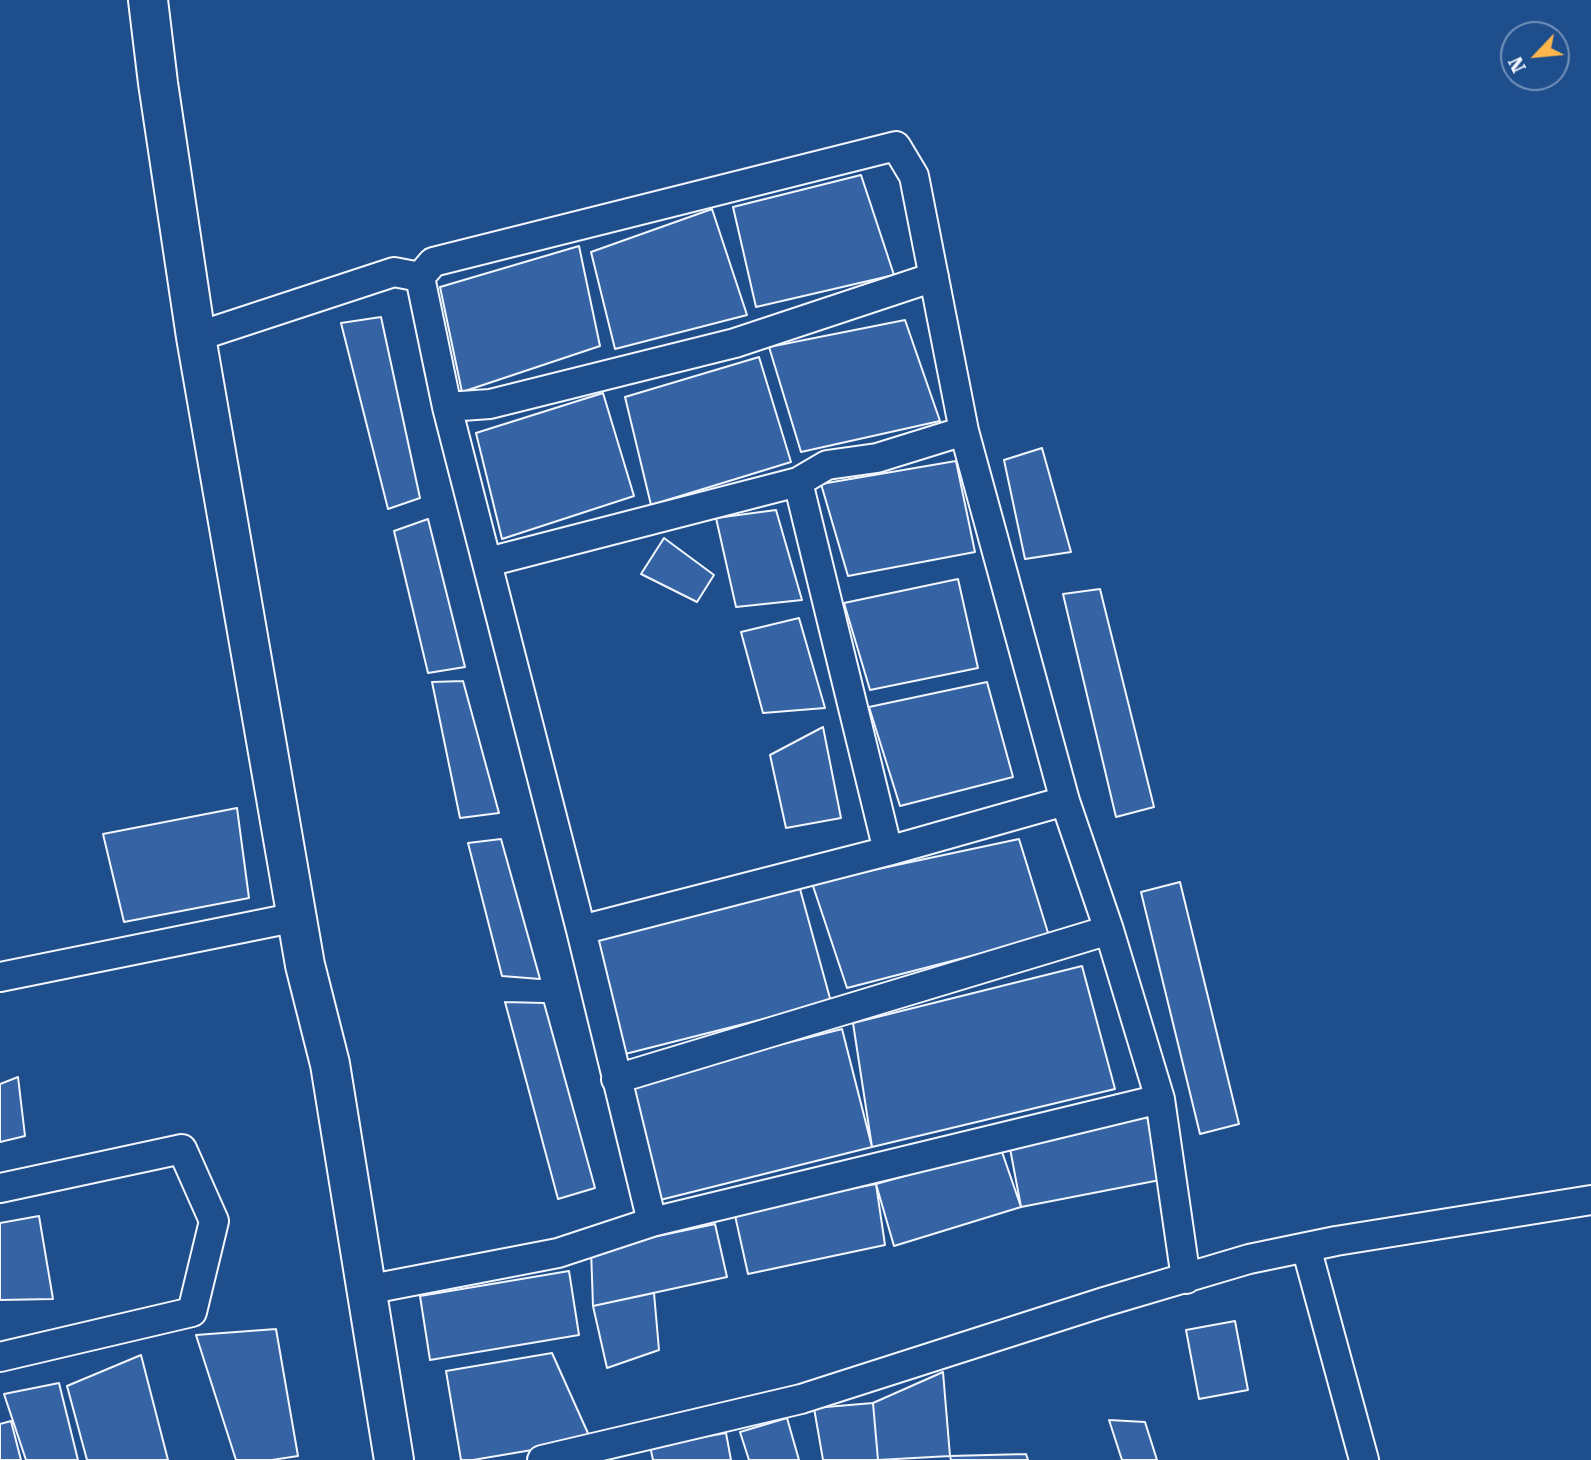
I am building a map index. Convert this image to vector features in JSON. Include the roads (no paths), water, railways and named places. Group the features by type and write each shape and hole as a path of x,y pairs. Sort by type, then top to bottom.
{"main road":[{"path":"148,0 196,337 305,965 330,1064 394,1460"}],"street":[{"path":"420,277 433,262 896,146 914,176 964,431 1065,801 1109,930 1160,1099 1186,1279"},
{"path":"196,337 394,272 420,277"},
{"path":"420,277 447,407 653,1222"},
{"path":"447,407 490,404 735,343 934,277"},
{"path":"488,562 797,482 827,465 877,458 964,431"},
{"path":"797,482 888,851"},
{"path":"581,930 888,851 1065,801"},
{"path":"0,977 297,916"},
{"path":"616,1079 1109,930"},
{"path":"366,1290 558,1253 653,1222 1160,1099"},
{"path":"0,1188 182,1149 214,1221 192,1312 0,1357"},
{"path":"542,1460 801,1399 1249,1259 1306,1247 1591,1200"},
{"path":"1306,1247 1364,1460"}]}
